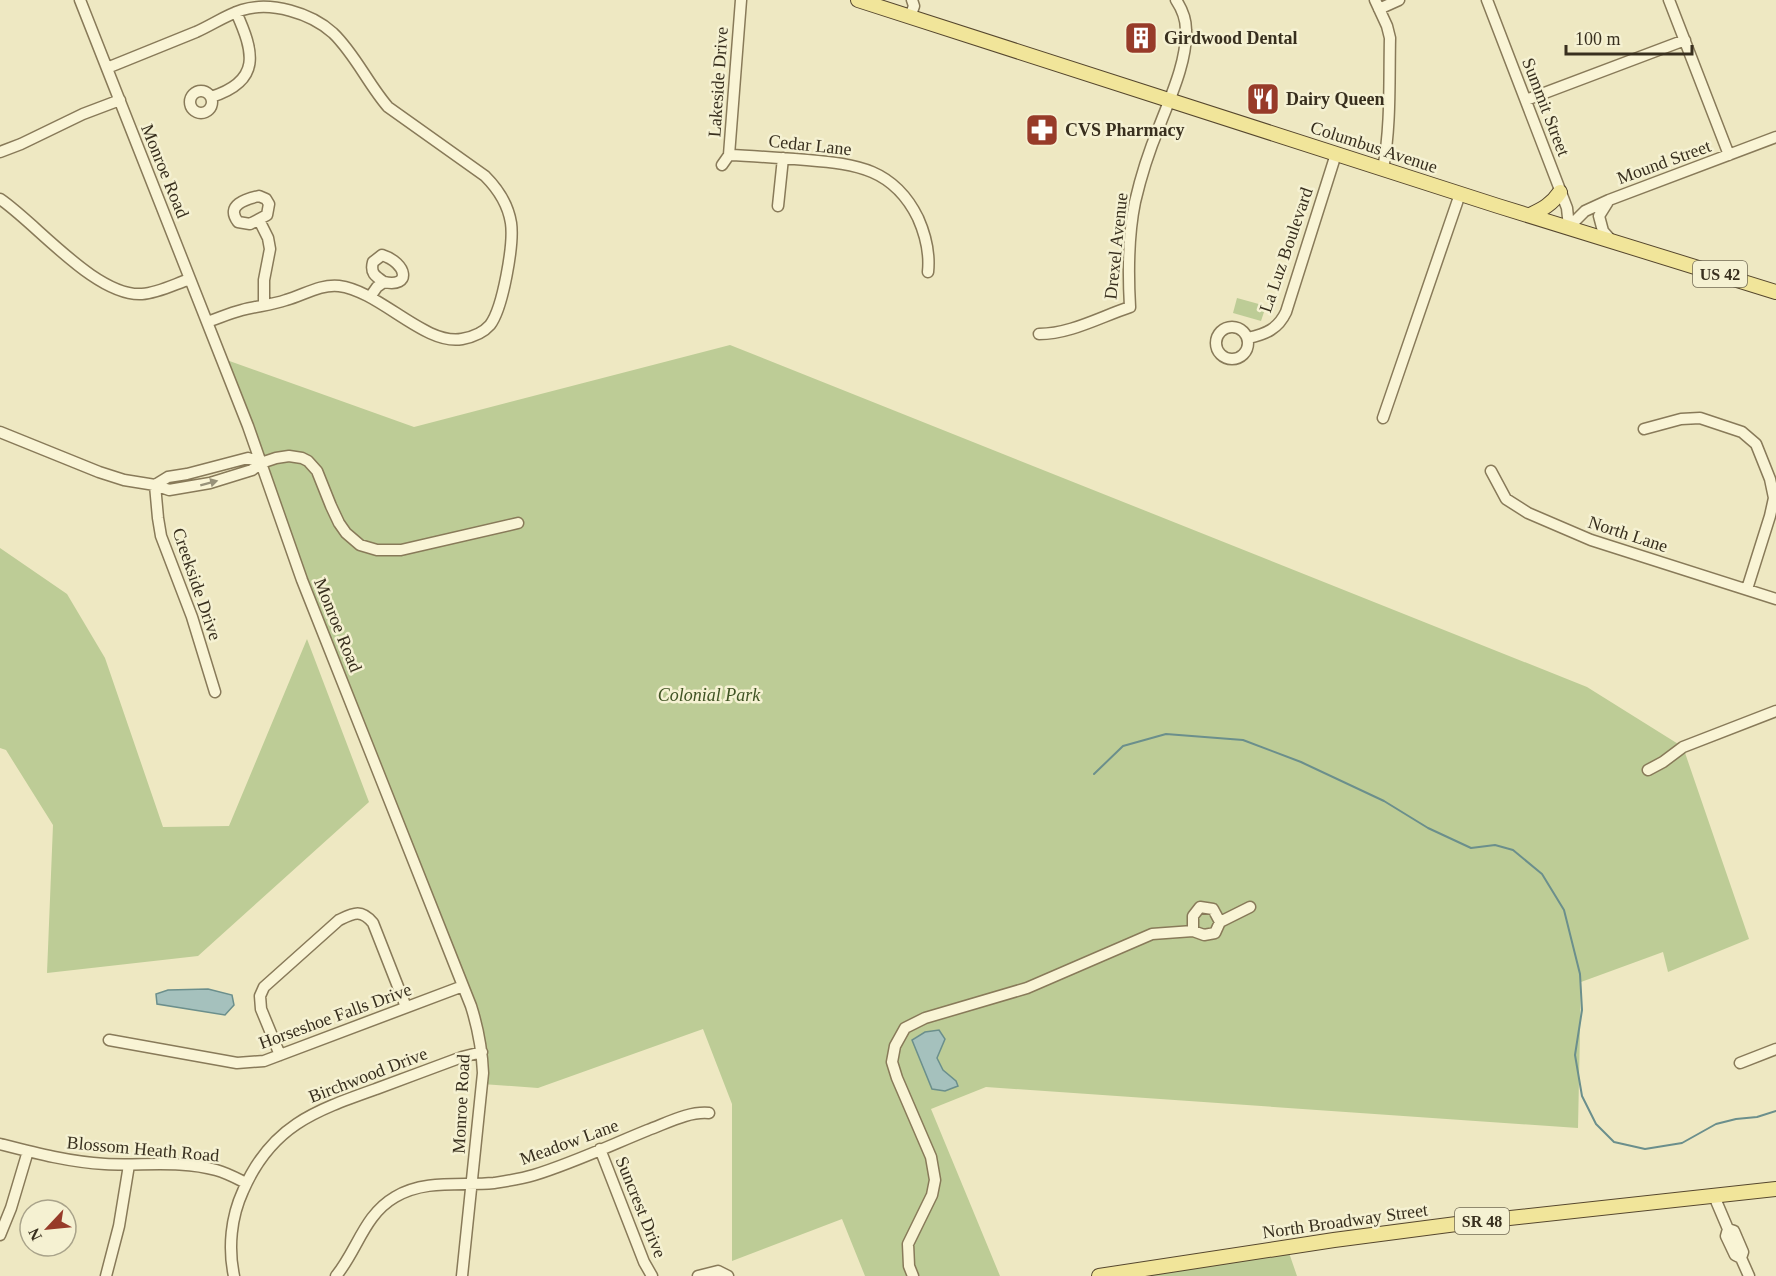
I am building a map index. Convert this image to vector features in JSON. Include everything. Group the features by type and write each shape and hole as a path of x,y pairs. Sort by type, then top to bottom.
{"main road":[{"name":"Columbus Avenue","path":"858,0 888,4 910,17 1460,194 1776,292"},
{"path":"1530,215 1554,201 1560,192"},
{"name":"North Broadway Street","path":"1099,1276 1464,1223 1776,1189"}],"street":[{"name":"Monroe Road","path":"80,0 261,463 302,580 471,1006 482,1052 481,1098 462,1276"},
{"name":"Lakeside Drive","path":"722,165 729,155 741,0"},
{"path":"910,17 914,6 912,0"},
{"path":"1169,100 1186,41 1186,23 1176,0"},
{"path":"1383,169 1389,114 1390,38 1377,5 1399,0"},
{"name":"Summit Street","path":"1488,0 1567,208 1569,226"},
{"path":"1669,0 1729,155"},
{"path":"107,68 200,30 236,12 269,7 305,16 327,28 340,40 375,92 388,107 484,176 504,200 511,223 510,254 498,309 490,325 481,333 458,340 441,338 370,297 340,286 328,286 309,291 286,300 231,313 207,322"},
{"path":"211,97 233,87 242,79 248,68 250,50 236,12"},
{"path":"1526,100 1685,40"},
{"path":"0,152 83,114 120,100"},
{"name":"Drexel Avenue","path":"1039,334 1052,334 1071,329 1130,307 1128,277 1130,235 1135,203 1151,146 1169,100"},
{"name":"Mound Street","path":"1569,226 1585,210 1776,137"},
{"name":"La Luz Boulevard","path":"1248,338 1270,332 1280,323 1286,312 1336,154"},
{"name":"Cedar Lane","path":"729,155 852,165 876,173 906,197 921,225 930,260 928,272"},
{"path":"778,206 783,158"},
{"path":"1383,418 1460,194"},
{"path":"1,199 80,267 105,284 123,291 141,294 158,291 190,279"},
{"path":"1609,200 1599,216 1603,231 1611,240"},
{"path":"259,220 268,238 270,249 264,280 264,305"},
{"path":"370,297 376,287 384,282"},
{"path":"1644,429 1681,419 1700,418 1742,432 1756,444 1770,479 1774,498 1747,589"},
{"path":"0,432 124,480 155,485 168,477 214,468 248,458 261,463 289,456 296,457 308,461 321,476 331,506 346,533 360,545 377,550 401,550 518,523"},
{"name":"North Lane","path":"1491,471 1506,499 1528,513 1591,540 1776,599"},
{"name":"Creekside Drive","path":"155,485 161,536 192,617 215,692"},
{"path":"1648,770 1683,747 1776,711"},
{"path":"1193,931 1193,916 1200,907 1213,909 1220,921"},
{"path":"913,1276 909,1266 908,1244 932,1195 935,1179 931,1157 892,1062 895,1046 905,1028 925,1018 1027,988 1152,934 1193,931 1204,934 1215,933 1220,921 1250,907"},
{"path":"280,1055 261,1009 260,996 264,987 339,920 349,915 358,913 366,915 373,922 406,1007"},
{"name":"Horseshoe Falls Drive","path":"109,1040 237,1063 264,1061 463,986"},
{"path":"1740,1063 1776,1049"},
{"name":"Birchwood Drive","path":"234,1276 231,1253 232,1228 240,1198 260,1159 285,1131 309,1116 357,1096 462,1057 482,1052"},
{"name":"Meadow Lane","path":"336,1276 370,1219 398,1195 416,1188 493,1183 534,1175 673,1120 698,1113 709,1113"},
{"name":"Blossom Heath Road","path":"0,1144 80,1162 208,1168 227,1173 246,1183"},
{"name":"Suncrest Drive","path":"600,1149 644,1262 652,1276"},
{"path":"0,1235 11,1208 28,1151"},
{"path":"106,1276 119,1226 129,1165"},
{"path":"1714,1196 1728,1228 1726,1236 1735,1255 1741,1258 1749,1276"},
{"path":"698,1276 718,1271 728,1276"}],"green space":[{"path":"1237,298 1266,306 1261,321 1233,313"},
{"name":"Colonial Park","path":"730,345 1587,687 1683,747 1749,939 1668,972 1663,952 1581,982 1578,1128 986,1087 931,1109 1000,1276 865,1276 842,1219 732,1261 732,1104 703,1029 538,1088 482,1084 478,1030 221,358 414,427"},
{"path":"0,548 67,594 105,658 163,827 229,826 307,639 369,802 198,956 47,973 53,825 6,750 0,748"},
{"path":"1287,1247 1297,1276 1099,1276"}],"water":[{"path":"208,989 232,995 234,1005 225,1015 157,1004 156,994 168,990"},
{"path":"939,1030 945,1039 937,1058 943,1070 956,1081 958,1086 945,1091 932,1089 912,1040 925,1032"}],"waterway":[{"path":"1094,774 1123,746 1166,734 1243,740 1301,762 1384,801 1428,828 1471,848 1495,845 1513,850 1542,874 1564,910 1580,974 1582,1010 1575,1055 1582,1096 1596,1124 1614,1142 1645,1149 1682,1143 1716,1124 1757,1117 1776,1111"}],"place":[{"name":"Girdwood Dental","path":"1141,38"},
{"name":"Dairy Queen","path":"1263,99"},
{"name":"CVS Pharmacy","path":"1042,130"}]}
